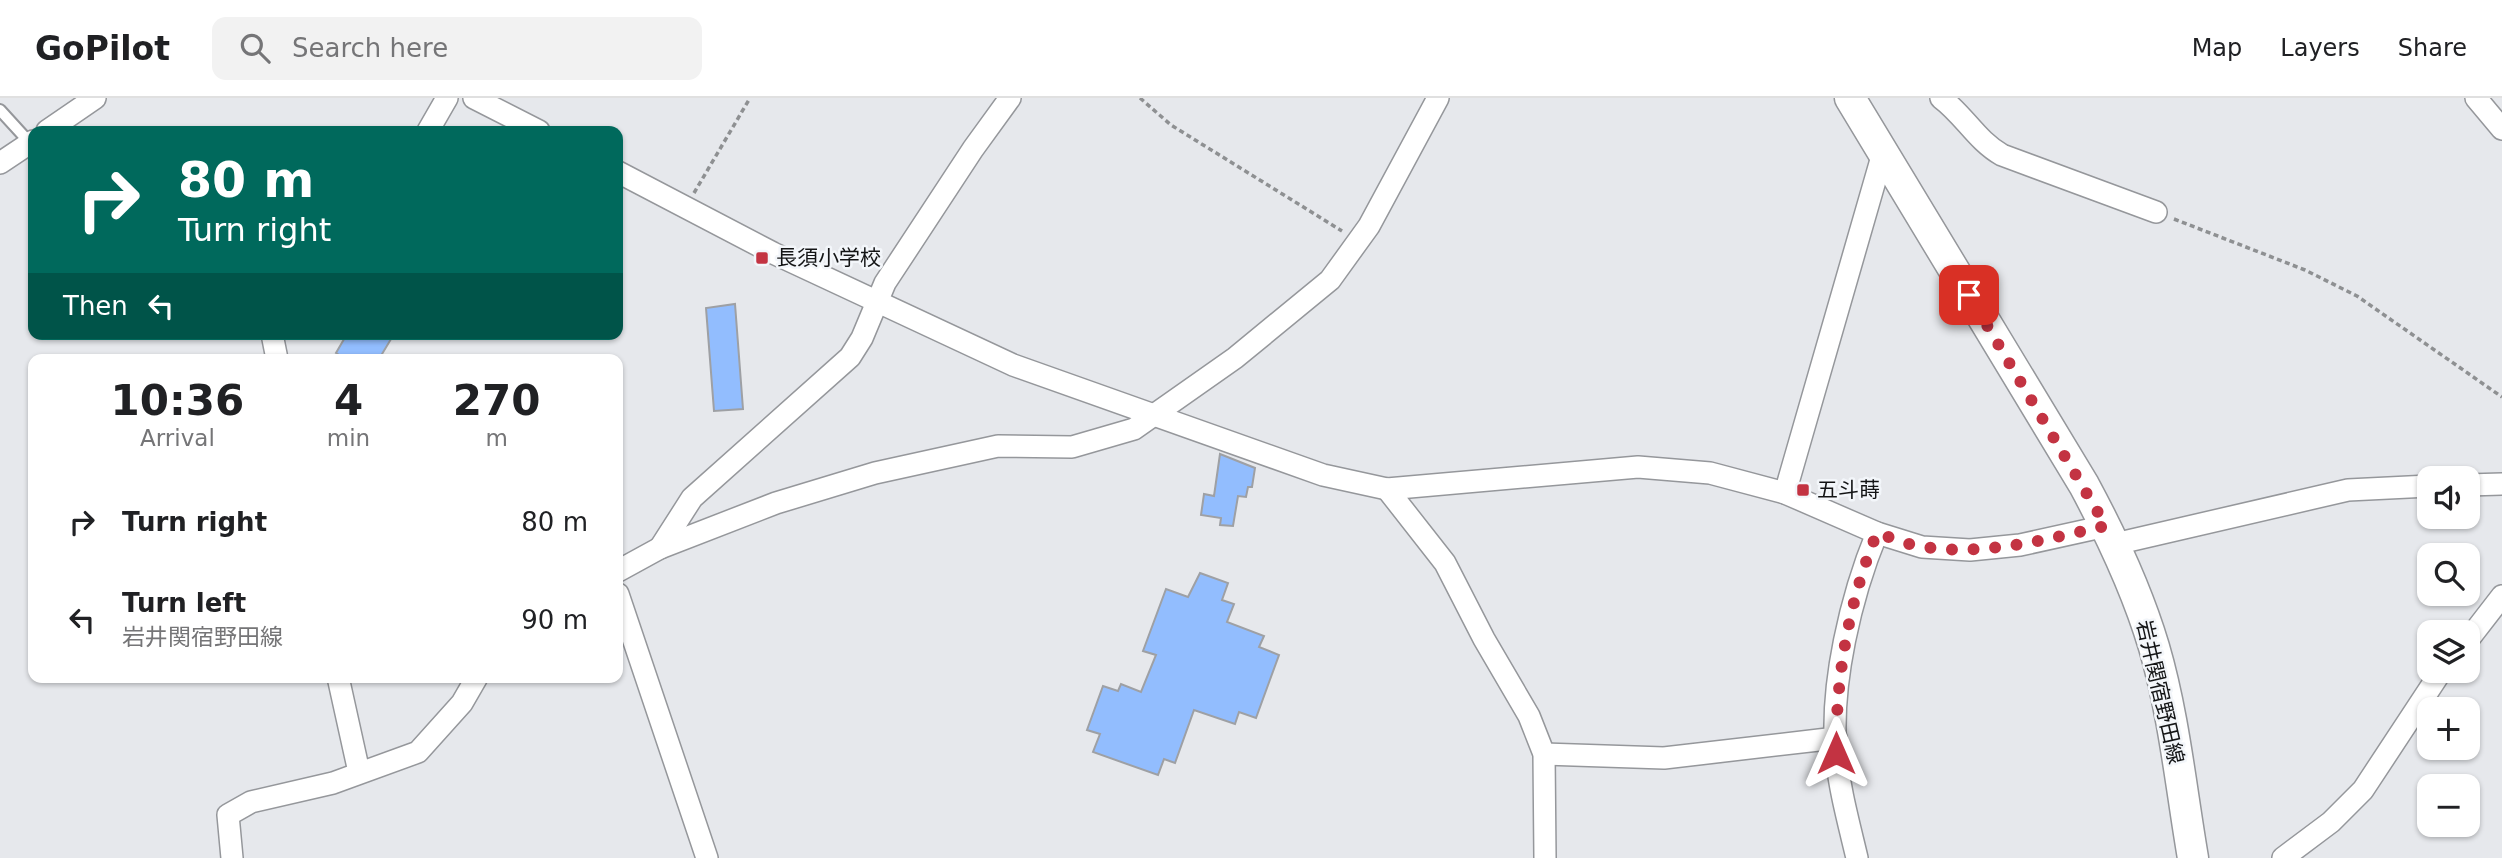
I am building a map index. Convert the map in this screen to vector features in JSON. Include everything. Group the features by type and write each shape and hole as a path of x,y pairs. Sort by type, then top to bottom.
{"main road":[{"name":"岩井関宿野田線","path":"1850,98 2111,535 2154,648 2165,693 2193,858"}],"street":[{"path":"56,126 95,98"},
{"path":"431,126 447,98"},
{"path":"474,98 528,126"},
{"path":"660,548 692,498 850,357 862,338 885,283 1010,98"},
{"path":"623,569 660,548 776,503 875,473 998,446 1072,447 1134,429 1188,394 1286,318 1330,279 1358,241 1438,98"},
{"path":"1941,98 1953,107 1988,148 2001,155 2156,212"},
{"path":"2476,98 2502,129"},
{"path":"0,163 28,145"},
{"path":"1785,493 1883,153"},
{"path":"623,175 877,302 1013,365 1155,414 1273,459 1323,475 1387,489 1638,467 1710,473 1785,493 1877,533 1922,547 1970,550 2111,535 2348,490 2417,487"},
{"path":"2480,485 2502,484"},
{"path":"1387,489 1445,563 1484,639 1529,716 1544,754 1545,858"},
{"path":"1857,858 1836,753 1839,681 1860,573 1877,533"},
{"path":"2480,624 2502,596"},
{"path":"623,609 707,858"},
{"path":"339,683 359,772"},
{"path":"232,858 228,815 251,802 333,783 418,752 463,703 474,683"},
{"path":"2283,858 2331,822 2362,790 2433,683"},
{"path":"1544,754 1664,758 1836,738"}],"lane":[{"path":"0,110 28,133"}],"path":[{"path":"685,207 750,98"},
{"path":"1140,98 1171,125 1358,241"},
{"path":"2156,212 2305,270 2357,296 2502,397"}],"building":[{"path":"735,304 743,409 714,411 706,308"},
{"path":"344,340 390,340 382,354 336,353"},
{"path":"1220,454 1255,468 1252,487 1248,487 1246,497 1238,496 1233,526 1220,525 1221,518 1201,515 1204,494 1214,496"},
{"path":"1200,573 1228,583 1222,600 1234,604 1227,622 1264,636 1259,647 1279,655 1256,718 1239,712 1235,724 1194,710 1175,763 1164,759 1158,775 1093,752 1100,734 1087,730 1103,686 1118,691 1121,684 1141,692 1156,655 1143,651 1166,589 1188,597"}],"place":[{"name":"長須小学校","path":"762,258"},
{"name":"五斗蒔","path":"1803,490"}],"route":[{"path":"1836,753 1836,694 1860,573 1877,533 1922,547 1970,550 2020,545 2106,526 1969,295"}]}
